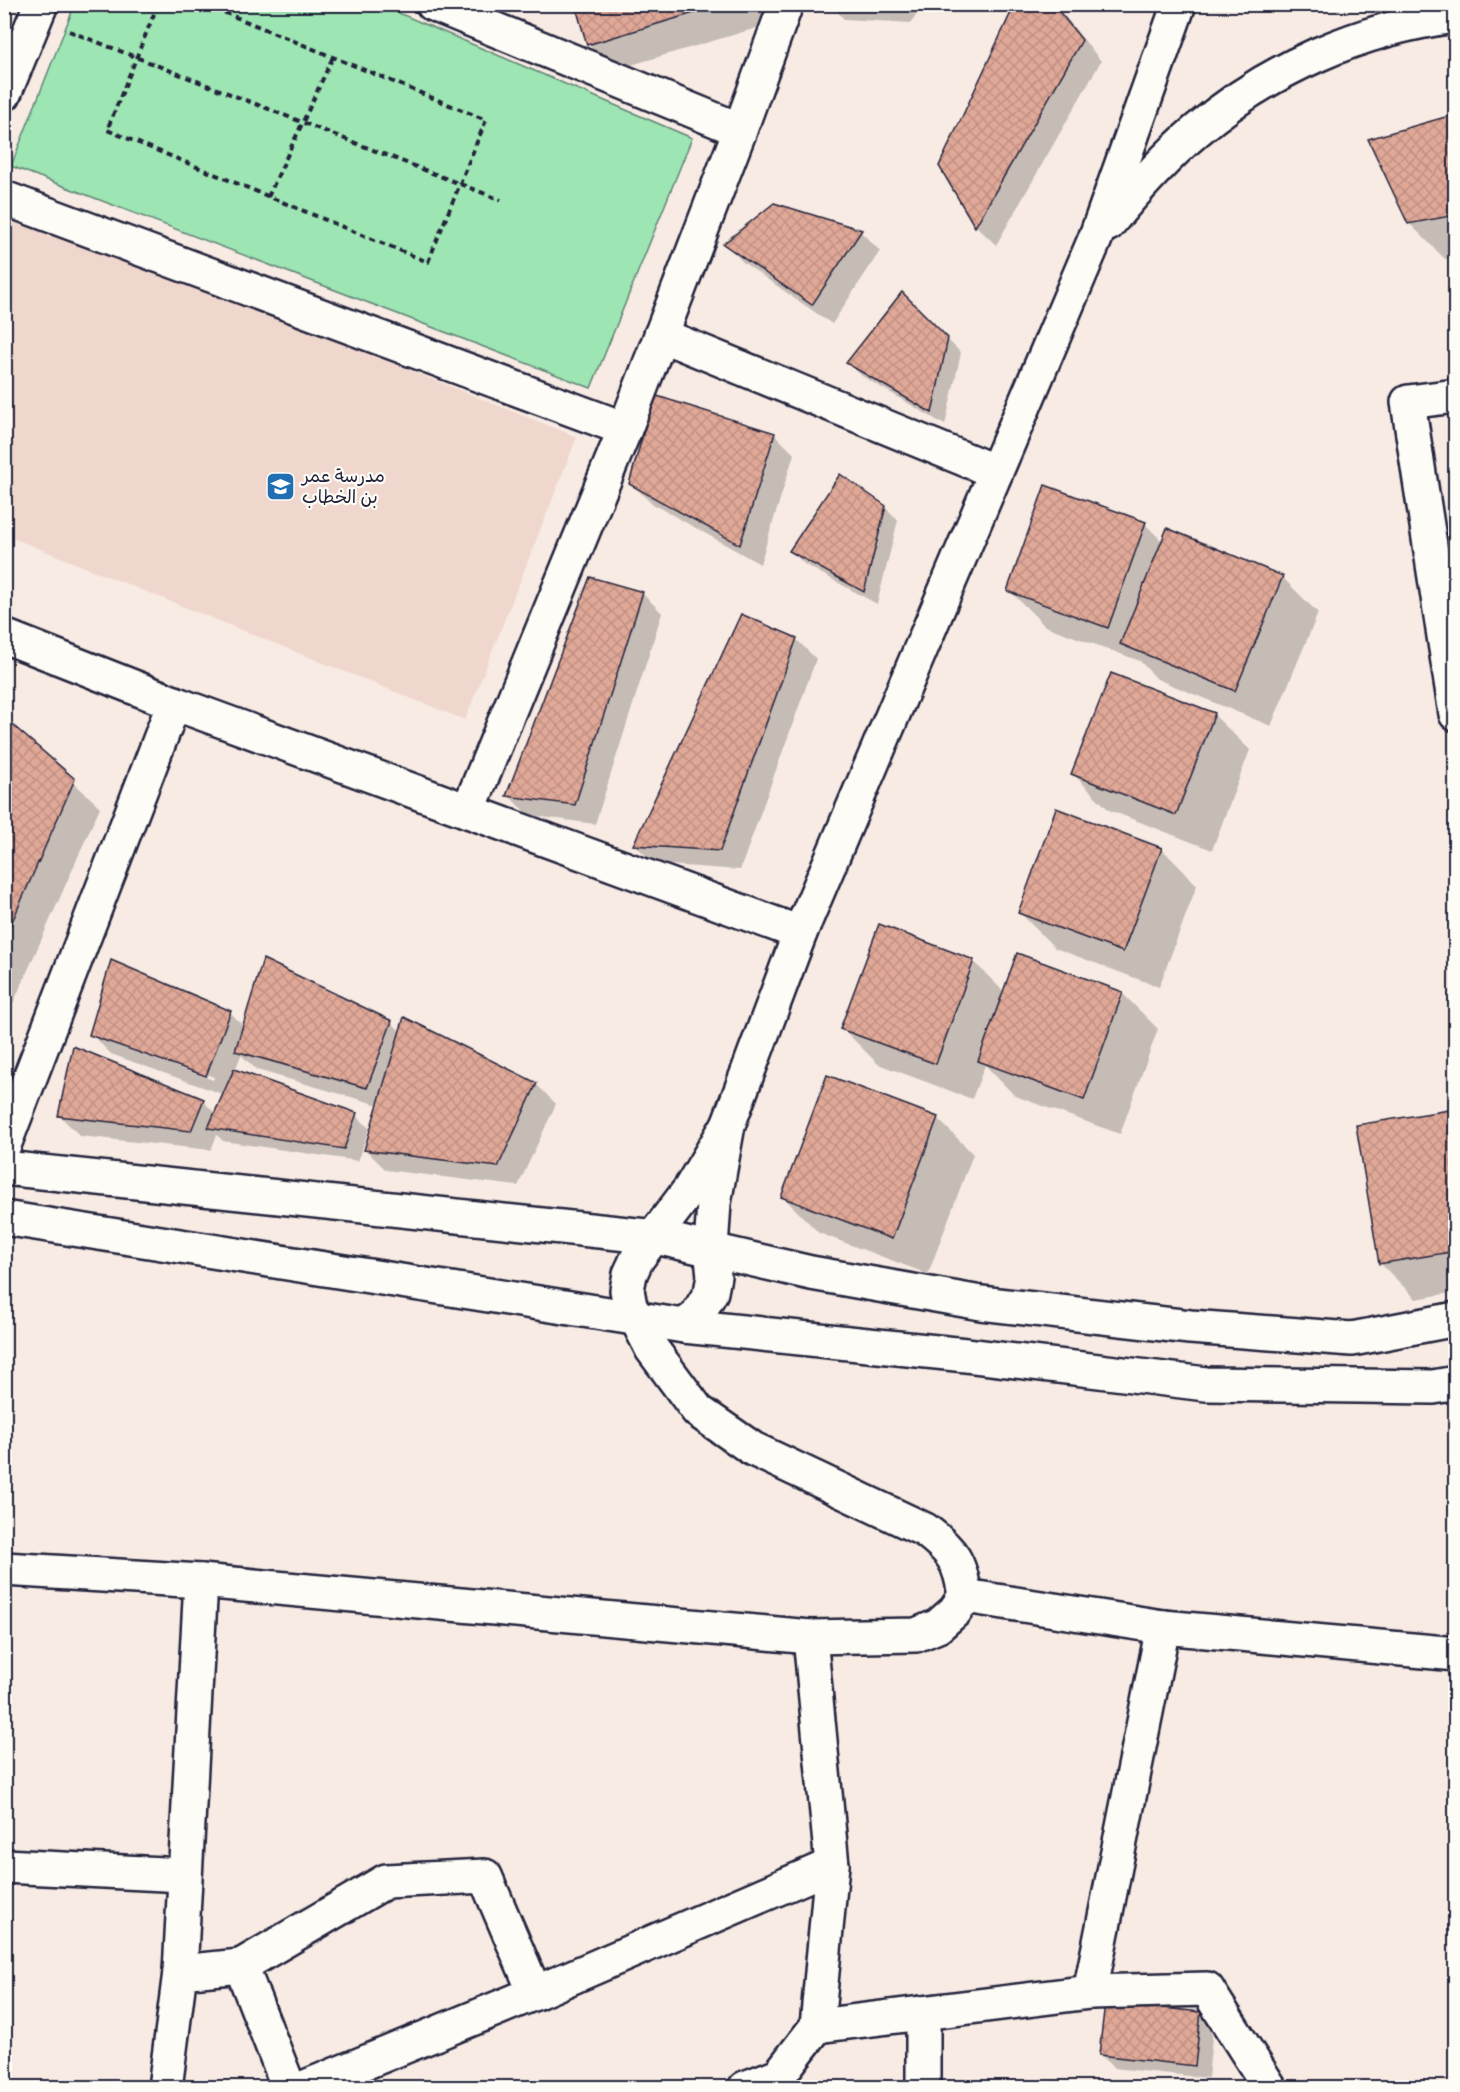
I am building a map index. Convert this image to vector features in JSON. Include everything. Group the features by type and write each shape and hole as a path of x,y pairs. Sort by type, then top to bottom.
{"street":[{"path":"433,4 740,130"},
{"path":"468,811 625,429 786,4"},
{"path":"4,1569 201,1581 810,1637 916,1635 938,1626 955,1611 965,1596 961,1571 948,1548 925,1530 753,1449 698,1411 675,1383 638,1320 630,1306 627,1290 630,1274 637,1259 656,1237 690,1189 728,1125 800,933 1095,239 1179,4"},
{"path":"4,94 38,11"},
{"path":"1095,239 1147,178 1196,130 1251,90 1311,57 1375,32 1455,16"},
{"path":"4,198 625,429"},
{"path":"661,335 996,472"},
{"path":"1455,396 1408,402 1448,618 1455,714"},
{"path":"4,636 174,703 800,933"},
{"path":"4,1145 174,703"},
{"path":"684,1326 696,1317 711,1292 714,1276 711,1248 714,1203 728,1125"},
{"path":"4,1168 656,1237 811,1273 981,1303 1190,1327 1352,1339 1455,1319"},
{"path":"4,1218 684,1326 966,1355 1206,1384 1433,1387 1455,1383"},
{"path":"159,2086 180,1972 201,1581"},
{"path":"965,1596 1163,1627 1455,1654"},
{"path":"1090,1992 1163,1627"},
{"path":"745,2088 779,2075 817,2026 832,1864 810,1637"},
{"path":"303,2088 536,1993 832,1864"},
{"path":"4,1866 184,1875"},
{"path":"180,1972 241,1966 386,1881 485,1876 536,1993"},
{"path":"241,1966 289,2088"},
{"path":"817,2026 1090,1992 1207,1989 1270,2088"},
{"path":"923,2013 923,2088"}],"path":[{"path":"158,4 107,130 428,262 486,120 204,4"},
{"path":"38,11 136,57 501,200"},
{"path":"268,197 333,57"}],"shaded area":[{"name":"مدرسة عمر بن الخطاب","path":"11,211 577,437 465,720 5,535 4,226"}],"green space":[{"path":"75,4 380,5 692,138 591,388 11,166"}],"building":[{"path":"575,4 724,4 587,45"},
{"path":"1015,4 1053,4 1082,40 975,227 939,166"},
{"path":"1456,114 1456,215 1408,224 1368,139"},
{"path":"774,203 862,230 812,305 723,244"},
{"path":"902,292 948,338 932,413 846,363"},
{"path":"654,395 775,433 740,545 629,484"},
{"path":"840,474 886,506 864,592 789,551"},
{"path":"1045,485 1146,522 1108,628 1007,591"},
{"path":"1167,528 1283,576 1235,691 1120,644"},
{"path":"590,577 643,592 575,805 506,796"},
{"path":"741,614 797,638 720,851 633,845"},
{"path":"1111,673 1215,713 1176,815 1071,774"},
{"path":"8,721 75,779 4,940 4,730"},
{"path":"1056,808 1162,848 1123,952 1018,913"},
{"path":"879,924 974,960 936,1064 840,1029"},
{"path":"1017,953 1123,992 1084,1100 978,1061"},
{"path":"263,959 392,1021 367,1088 235,1051"},
{"path":"111,960 231,1011 206,1076 89,1035"},
{"path":"404,1017 537,1083 498,1167 364,1150"},
{"path":"73,1046 204,1099 191,1131 58,1116"},
{"path":"234,1069 357,1113 344,1149 208,1128"},
{"path":"827,1075 938,1117 892,1239 781,1197"},
{"path":"1456,1109 1456,1251 1379,1264 1356,1125"},
{"path":"1105,2002 1201,2012 1195,2066 1099,2055"}],"place":[{"name":"مدرسة عمر بن الخطاب","path":"281,486"}]}
